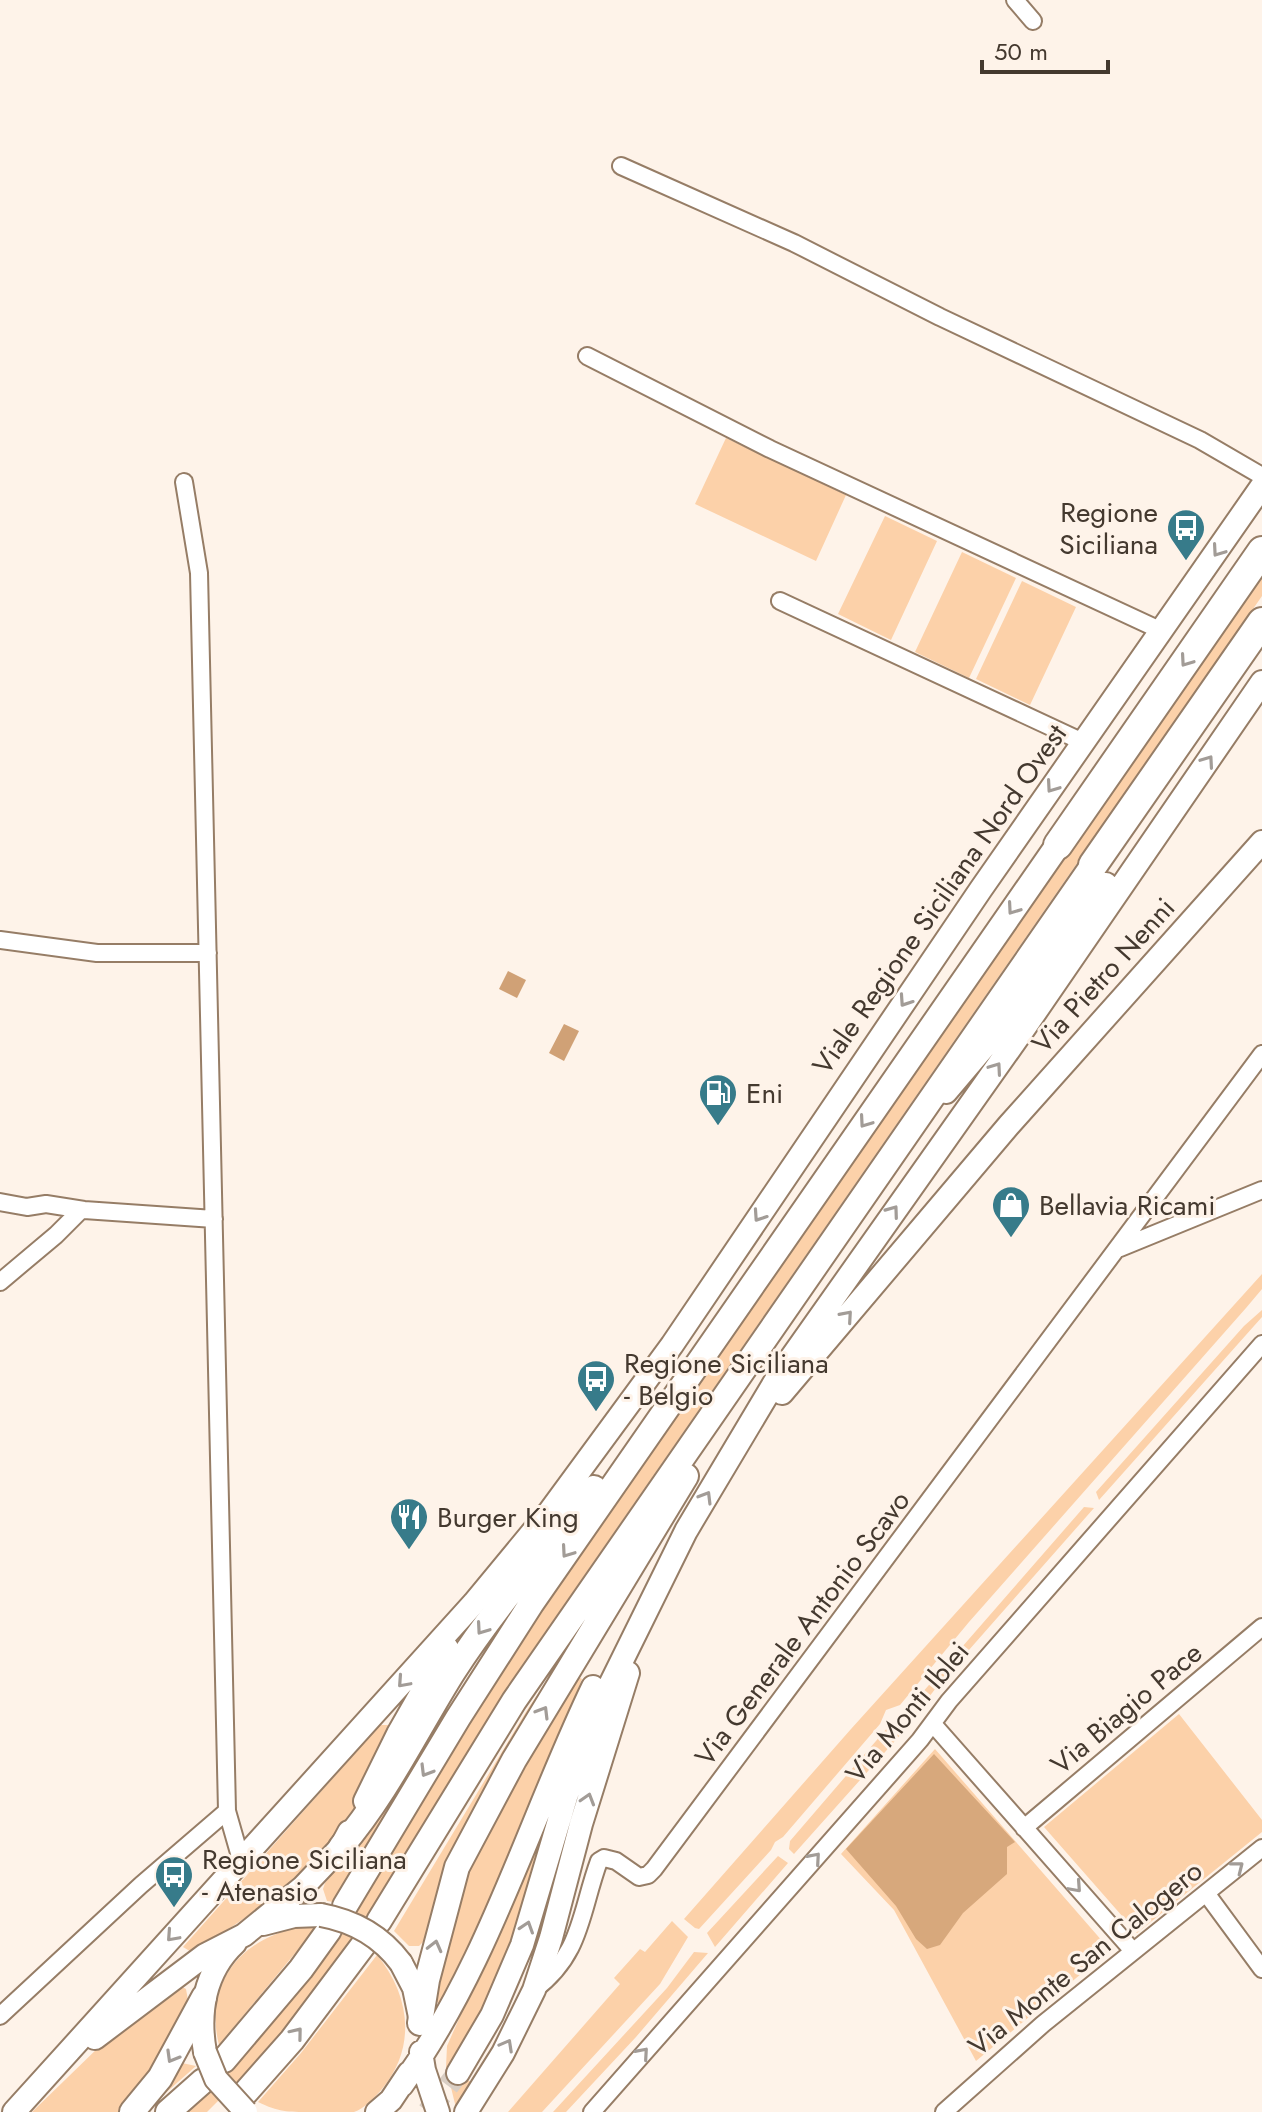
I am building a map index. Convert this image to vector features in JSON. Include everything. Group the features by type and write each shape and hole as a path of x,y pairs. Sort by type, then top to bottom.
{"highway":[{"path":"1058,845 1262,551"},
{"path":"1093,865 1262,622"}],"main road":[{"path":"345,1906 531,1604 1058,845"},
{"path":"379,1921 514,1701 1093,865"},
{"path":"341,1847 382,1794 485,1624 623,1452 771,1258"},
{"path":"420,2041 429,1968 457,1867 514,1760 804,1280"},
{"path":"214,2056 301,1969 325,1923"},
{"path":"246,2102 364,1944"},
{"path":"132,2112 165,2069 204,1997"},
{"path":"168,2112 203,2081"}],"street":[{"path":"1015,0 1033,21"},
{"path":"621,166 794,243 940,317 1200,440 1262,476"},
{"path":"587,356 770,449 1162,631"},
{"path":"184,482 199,573 227,1811 241,1860"},
{"name":"Viale Regione Siciliana Nord Ovest","path":"14,2112 474,1603 550,1511 672,1345 1083,742 1262,486"},
{"path":"780,601 1083,742"},
{"path":"377,2112 402,2085 420,2041 449,2015 496,1917 596,1681 726,1463 795,1352 1262,682"},
{"path":"878,1172 975,1060 1128,856 1175,808"},
{"name":"Via Pietro Nenni","path":"726,1463 989,1148 1262,842"},
{"path":"0,940 97,953 208,953"},
{"name":"Via Generale Antonio Scavo","path":"534,1990 550,1978 575,1943 599,1861 604,1858 616,1861 639,1877 648,1875 654,1869 1262,1054"},
{"name":"Via Pietro Nenni","path":"951,1131 935,1164 935,1170 941,1177 947,1179 956,1175 989,1148"},
{"path":"1119,1249 1262,1190"},
{"path":"0,1202 27,1207 46,1204 81,1210 214,1219"},
{"path":"0,1282 81,1210"},
{"name":"Via Monti Iblei","path":"592,2112 1262,1344"},
{"path":"458,2073 507,1984 535,1904 575,1768 601,1703 686,1531"},
{"path":"246,2102 216,2079 214,2056 201,2015 204,1997 218,1964 244,1935 303,1887 341,1847 398,1734 474,1603"},
{"path":"466,2112 503,2053 534,1990 581,1824 649,1608"},
{"name":"Via Biagio Pace","path":"1024,1828 1262,1627"},
{"path":"933,1724 1133,1951"},
{"path":"0,2016 141,1885 227,1811"},
{"name":"Via Monte San Calogero","path":"944,2112 984,2074 1262,1848"},
{"path":"1206,1893 1262,1969"},
{"path":"37,2086 105,2029 205,1955 278,1919 352,1923 373,1935 401,1963 417,1999 420,2041 438,2112"}],"shaded area":[{"path":"726,438 846,495 816,561 695,504"},
{"path":"885,516 937,541 891,640 838,614"},
{"path":"962,552 1016,578 969,678 915,652"},
{"path":"1262,570 1262,596 521,1667 370,1915 292,2021 250,2069 207,2112 185,2112 238,2059 331,1943 412,1819 529,1628"},
{"path":"1022,581 1076,607 1030,705 976,679"},
{"path":"508,971 526,980 517,998 499,989"},
{"path":"564,1024 579,1031 564,1061 549,1053"},
{"path":"1262,1274 1262,1289 1246,1308 969,1622 900,1705 886,1710 880,1724 783,1837 775,1842 699,1929 684,1919 851,1729"},
{"path":"1262,1310 1262,1317 1099,1500 1096,1492 1244,1326"},
{"path":"1084,1507 1094,1508 939,1684 909,1723 905,1712"},
{"path":"563,1658 442,1882 425,1940 419,1946 409,1946 394,1931 529,1707"},
{"path":"577,1676 582,1679 500,1884 441,2010 436,1999 436,1985 466,1864"},
{"path":"1179,1714 1262,1820 1262,1832 1137,1933 1044,1827"},
{"path":"380,1725 388,1725 390,1733 357,1805 330,1846 295,1881 233,1926 193,1953 183,1947"},
{"path":"888,1727 902,1733 794,1854 789,1849 790,1841"},
{"path":"935,1749 1110,1950 976,2061 894,1910 841,1854"},
{"path":"934,1754 1015,1842 1007,1847 1007,1874 963,1913 940,1945 927,1949 916,1939 896,1906 846,1849"},
{"path":"396,1795 333,1902 327,1901 323,1889 325,1883"},
{"path":"539,1838 541,1842 516,1933 495,1988 452,2069 471,2082 456,2108 446,2067 447,2046"},
{"path":"778,1856 788,1863 715,1947 707,1933"},
{"path":"672,1921 688,1937 660,1984 542,2112 508,2112 620,1984 614,1978 640,1949 645,1952"},
{"path":"296,1928 316,1928 219,2045 217,2004 221,1985 230,1969 257,1943"},
{"path":"694,1952 708,1953 566,2112 553,2112 667,1988"},
{"path":"377,1955 397,1987 405,2021 401,2056 382,2089 354,2112 289,2111 258,2102 301,2053"},
{"path":"179,1985 186,1989 188,2006 177,2033 137,2092 118,2112 32,2112 102,2044"},
{"path":"182,2063 196,2066 161,2097 178,2066"}],"tunnel":[{"path":"428,2112 458,2073"}],"place":[{"name":"Regione Siciliana","path":"1186,562"},
{"name":"Eni","path":"718,1127"},
{"name":"Bellavia Ricami","path":"1011,1239"},
{"name":"Regione Siciliana - Belgio","path":"596,1413"},
{"name":"Burger King","path":"409,1551"},
{"name":"Regione Siciliana - Atenasio","path":"174,1909"}]}
